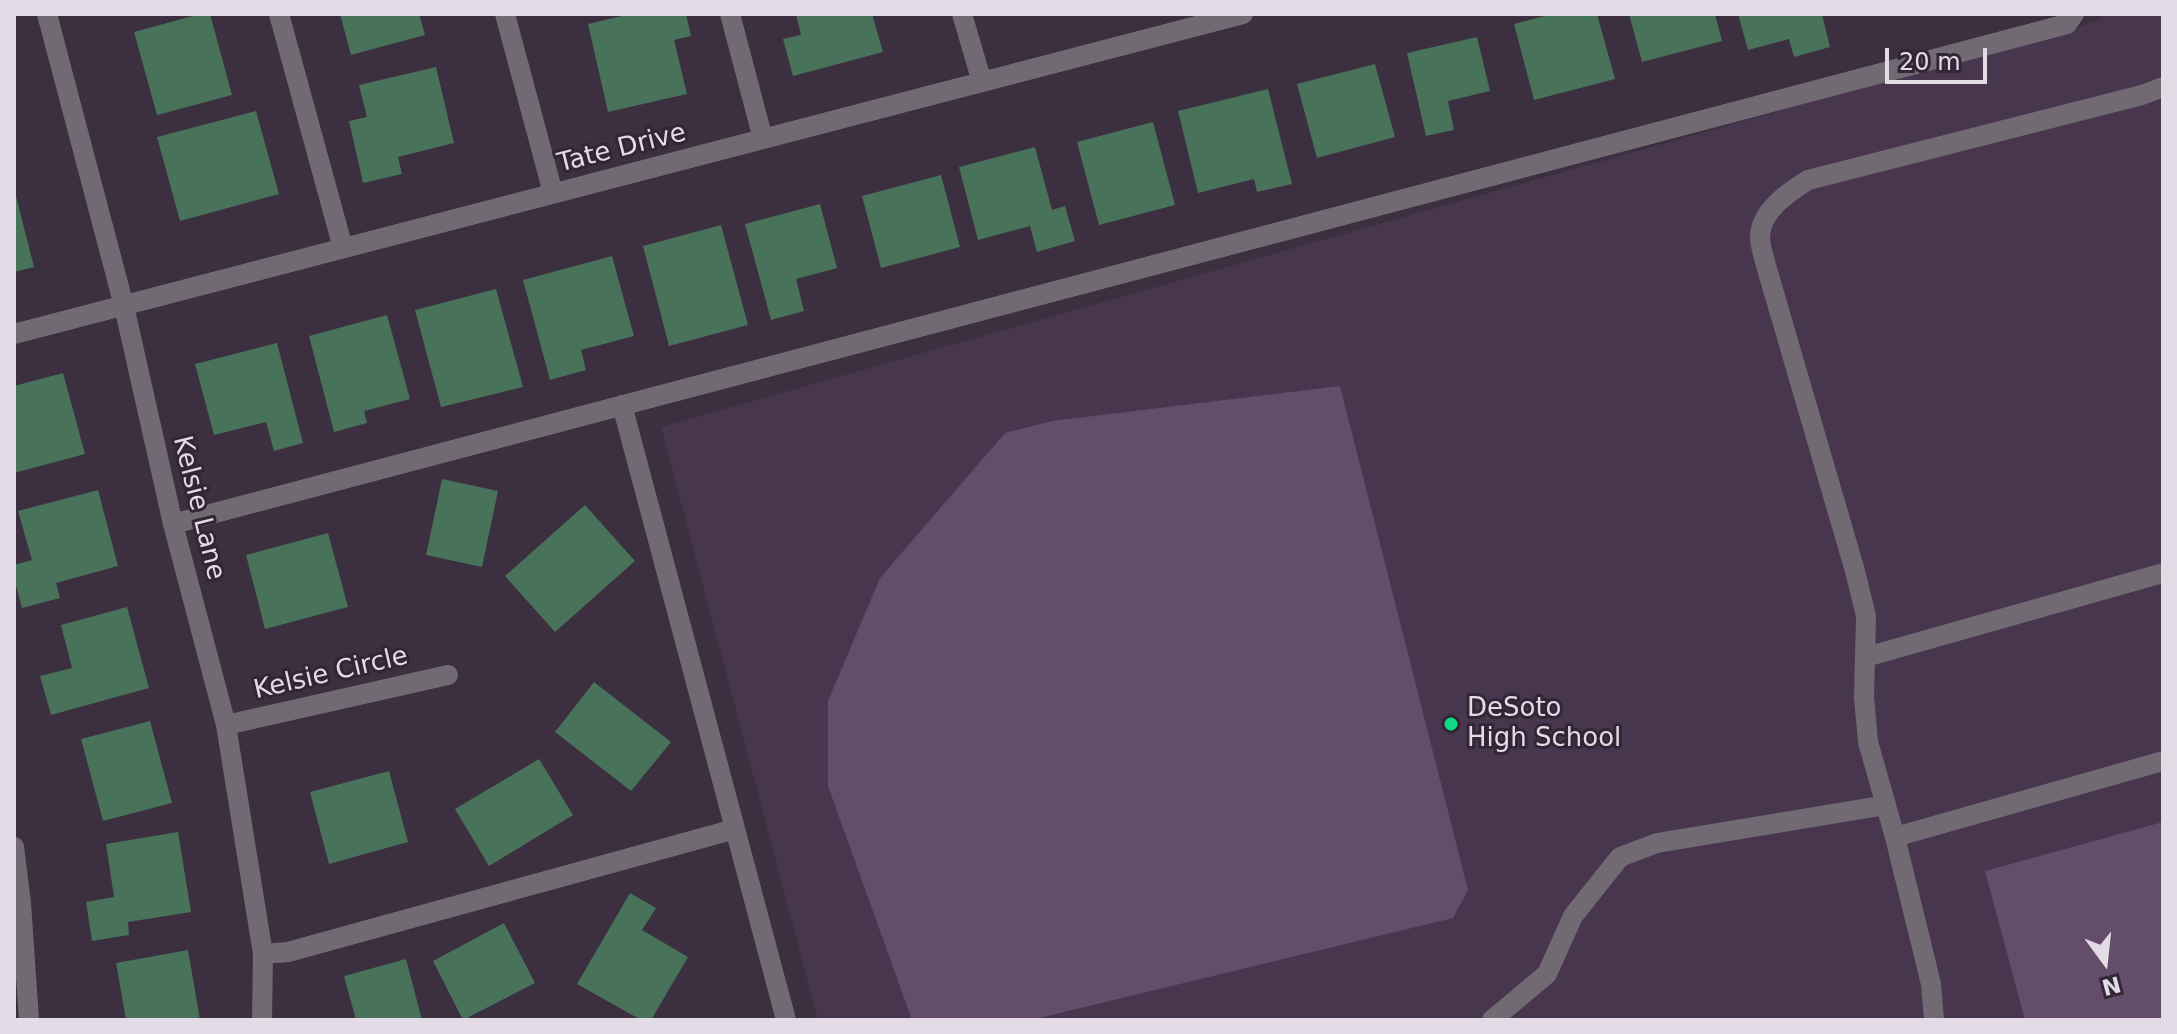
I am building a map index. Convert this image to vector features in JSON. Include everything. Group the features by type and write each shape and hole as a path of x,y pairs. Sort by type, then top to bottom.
{"street":[{"name":"Kelsie Lane","path":"47,14 124,306 173,524 226,725 263,954 262,1020"},
{"path":"279,14 343,248"},
{"path":"505,14 553,193"},
{"path":"730,14 763,139"},
{"path":"962,14 982,82"},
{"name":"Tate Drive","path":"14,334 982,82 1190,21 1243,14"},
{"path":"173,524 2067,24 2074,14"},
{"path":"1934,1020 1931,984 1868,742 1864,697 1866,616 1765,262 1760,235 1764,220 1779,202 1808,180 2142,95 2163,87"},
{"path":"622,405 786,1020"},
{"path":"1866,657 2163,573"},
{"name":"Kelsie Circle","path":"226,725 448,675"},
{"path":"1895,837 2163,761"},
{"path":"1492,1020 1547,974 1573,916 1620,857 1657,843 1886,805"},
{"path":"263,954 288,952 735,829"},
{"path":"14,847 29,1020"}],"shaded area":[{"name":"DeSoto High School","path":"2100,14 2163,14 2163,1020 818,1020 661,427 2101,20"},
{"path":"1340,386 1468,890 1453,918 1031,1020 912,1020 828,786 828,701 880,578 1005,433 1052,421"},
{"path":"2163,822 2163,1017 2150,1020 2025,1020 1985,871"}],"building":[{"path":"210,14 232,95 157,115 134,32"},
{"path":"340,14 419,14 425,35 351,55"},
{"path":"630,14 686,14 691,36 674,40 687,94 608,112 588,24"},
{"path":"796,14 872,14 883,52 793,76 783,39 801,35"},
{"path":"1552,14 1597,14 1615,79 1534,100 1514,24"},
{"path":"1629,14 1715,14 1722,41 1642,62"},
{"path":"1738,14 1822,14 1830,47 1794,57 1789,39 1748,50"},
{"path":"1477,37 1490,91 1448,101 1454,130 1426,136 1407,53"},
{"path":"1375,64 1395,137 1317,158 1297,84"},
{"path":"436,67 454,143 398,157 402,174 363,183 349,121 367,117 359,85"},
{"path":"1268,89 1292,184 1257,192 1254,179 1198,193 1178,111"},
{"path":"256,111 279,194 180,221 157,137"},
{"path":"1153,122 1175,205 1099,225 1077,142"},
{"path":"1035,147 1052,210 1065,206 1075,241 1037,252 1030,226 978,240 959,167"},
{"path":"941,175 960,247 881,268 862,196"},
{"path":"14,193 34,267 14,272"},
{"path":"820,204 837,268 796,279 804,311 771,320 745,224"},
{"path":"721,225 748,325 669,346 643,246"},
{"path":"612,256 634,336 581,350 586,370 550,380 523,280"},
{"path":"496,289 523,387 441,407 415,310"},
{"path":"387,315 410,399 364,411 367,423 334,432 309,336"},
{"path":"277,343 303,443 274,451 266,422 214,435 195,364"},
{"path":"63,373 85,454 14,473 14,386"},
{"path":"442,479 498,491 482,567 426,555"},
{"path":"98,490 118,566 56,583 60,598 22,608 14,565 32,560 18,511"},
{"path":"585,505 635,561 555,632 505,576"},
{"path":"328,533 348,607 265,629 246,555"},
{"path":"127,607 149,688 51,715 40,676 72,668 61,625"},
{"path":"594,682 671,742 631,791 555,732"},
{"path":"150,721 172,803 103,821 81,739"},
{"path":"539,759 573,815 489,866 455,809"},
{"path":"389,771 408,842 329,864 310,792"},
{"path":"178,832 191,912 128,922 129,935 92,941 86,902 114,897 106,844"},
{"path":"630,893 656,908 642,930 688,957 651,1020 641,1020 577,984"},
{"path":"504,923 535,983 463,1020 433,961"},
{"path":"188,950 200,1020 126,1020 116,963"},
{"path":"406,959 422,1020 356,1020 344,976"}],"place":[{"name":"DeSoto High School","path":"1451,724"}]}
